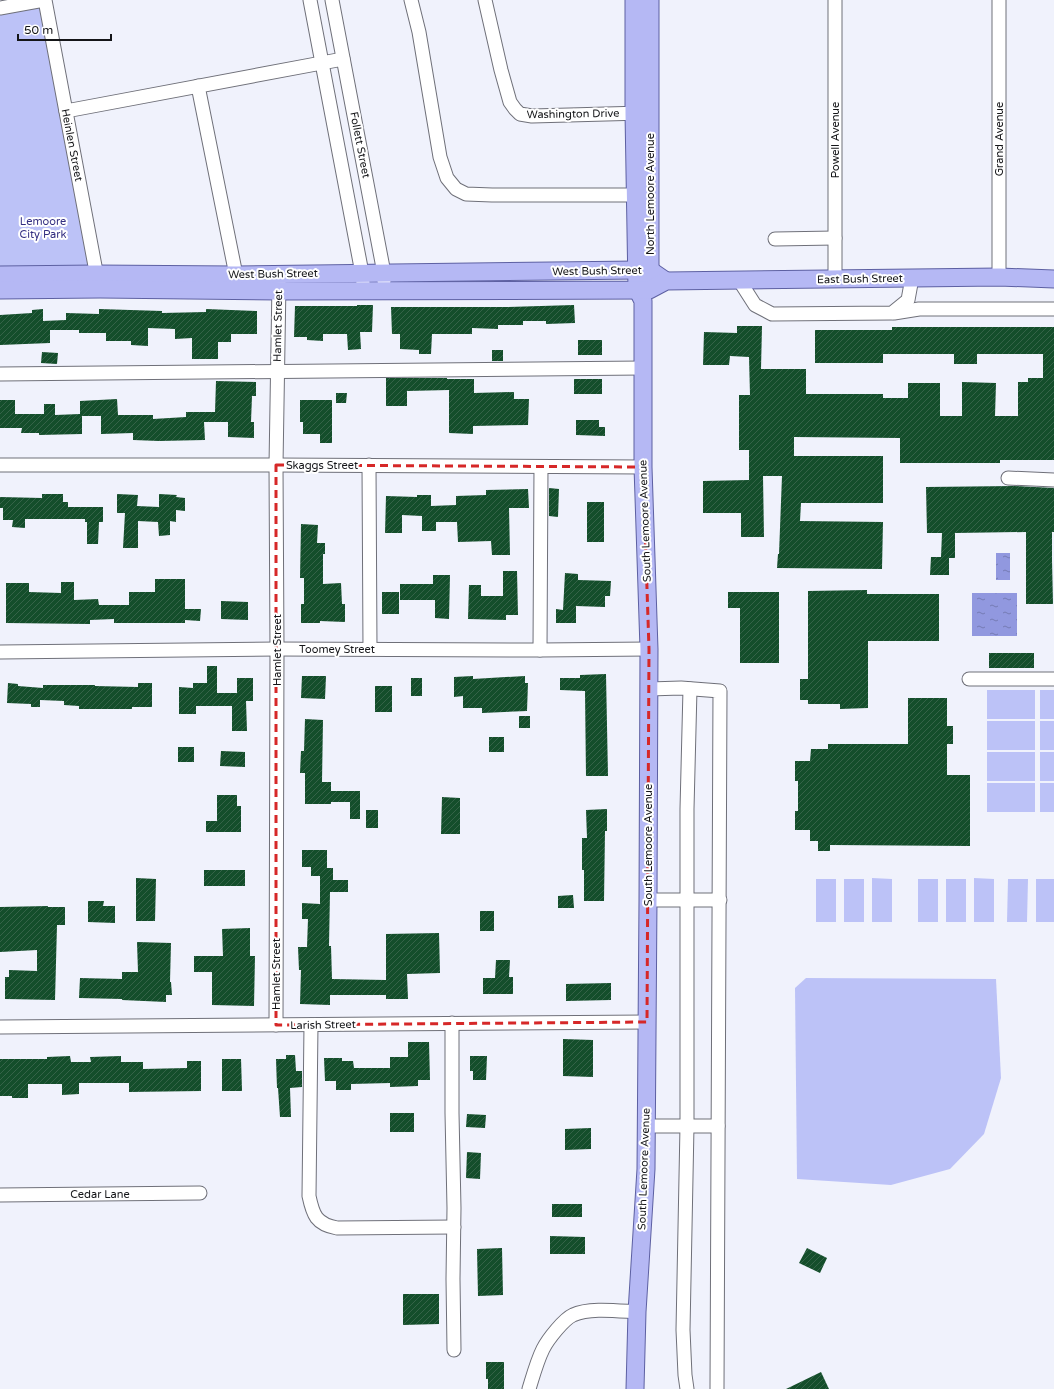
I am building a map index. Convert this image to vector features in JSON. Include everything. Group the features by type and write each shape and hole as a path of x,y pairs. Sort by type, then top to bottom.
{"main road":[{"name":"North Lemoore Avenue","path":"634,0 642,113 643,293"},
{"name":"North Lemoore Avenue","path":"642,113 650,0"},
{"name":"West Bush Street","path":"0,290 98,282 236,275 279,283 384,273 644,270 666,281"},
{"name":"West Bush Street","path":"0,276 98,282 279,283 384,291 643,293 666,281"},
{"name":"East Bush Street","path":"666,281 999,277 1054,279"},
{"name":"South Lemoore Avenue","path":"635,1389 637,1312 646,1169 648,900 649,649 643,467 643,293"}],"street":[{"path":"0,8 44,0"},
{"name":"Heinlen Street","path":"44,0 98,282"},
{"name":"Follett Street","path":"310,0 362,274 363,290"},
{"name":"Follett Street","path":"332,0 384,273 384,291"},
{"path":"411,0 440,157 447,178 456,189 466,194 492,195 643,196"},
{"name":"Washington Drive","path":"485,0 510,102 520,114 532,116 642,113"},
{"name":"Powell Avenue","path":"835,0 835,279"},
{"name":"Grand Avenue","path":"999,0 999,277"},
{"path":"66,111 344,59"},
{"path":"198,86 236,275"},
{"path":"775,239 835,238"},
{"path":"892,313 908,300 912,278"},
{"path":"739,280 755,305 772,314 892,313 920,309 1054,309"},
{"name":"Hamlet Street","path":"276,1025 276,465 279,283"},
{"path":"0,374 643,368"},
{"name":"Skaggs Street","path":"0,465 643,467"},
{"path":"369,465 370,649"},
{"path":"540,650 541,467"},
{"path":"1008,478 1054,480"},
{"name":"Toomey Street","path":"0,652 277,649 649,649"},
{"path":"969,679 1054,679"},
{"path":"649,688 690,688 720,691 717,1389"},
{"path":"687,1389 685,1375 684,1330 687,1126 687,809 690,688"},
{"path":"648,900 720,900"},
{"name":"Larish Street","path":"0,1028 647,1022"},
{"path":"452,1023 454,1350"},
{"path":"311,1025 309,1188 313,1211 318,1221 328,1226 337,1228 454,1227"},
{"path":"646,1126 718,1126"},
{"name":"Cedar Lane","path":"0,1195 200,1193"},
{"path":"529,1389 543,1348 560,1326 573,1315 596,1311 637,1312"}],"highlighted area":[{"path":"276,465 643,467 649,649 647,1022 276,1025"}],"green space":[{"name":"Lemoore City Park","path":"44,0 96,274 0,275 0,8"},
{"path":"987,690 1035,690 1035,719 987,719"},
{"path":"1040,690 1054,690 1054,719 1040,719"},
{"path":"987,721 1035,721 1035,750 987,750"},
{"path":"1040,721 1054,721 1054,750 1040,750"},
{"path":"987,752 1035,752 1035,781 987,781"},
{"path":"1040,752 1054,752 1054,781 1040,781"},
{"path":"987,783 1035,783 1035,812 987,812"},
{"path":"1040,783 1054,783 1054,812 1040,812"},
{"path":"872,878 892,879 892,922 872,922"},
{"path":"974,878 994,879 994,922 974,922"},
{"path":"816,879 836,879 836,922 816,922"},
{"path":"844,879 864,879 864,922 844,922"},
{"path":"918,879 938,879 938,922 918,922"},
{"path":"946,879 966,879 966,922 946,922"},
{"path":"1008,879 1028,879 1027,922 1007,922"},
{"path":"1036,879 1054,879 1054,922 1036,922"},
{"path":"806,978 996,979 1001,1078 984,1134 950,1169 891,1185 797,1179 795,988"}],"water":[{"path":"996,553 1010,553 1010,580 996,580"},
{"path":"972,593 1017,593 1017,636 972,636"}],"building":[{"path":"373,305 372,332 360,332 361,349 348,350 347,334 323,334 323,341 307,340 307,337 294,337 295,306"},
{"path":"574,305 575,323 546,324 546,321 523,321 523,325 498,325 498,329 472,328 472,334 432,334 431,354 419,354 419,350 400,349 400,334 392,334 391,307 508,307"},
{"path":"43,309 43,321 66,320 66,313 99,314 99,309 162,311 162,313 206,312 206,309 257,311 257,334 231,334 231,342 218,342 218,359 192,359 192,338 175,339 175,329 148,328 148,346 131,345 131,341 106,341 106,333 79,333 79,330 50,330 50,343 0,345 0,315 32,313 32,310"},
{"path":"737,326 762,326 761,369 806,369 806,394 883,394 883,398 908,398 908,383 940,383 940,416 962,416 962,382 996,383 995,416 1018,416 1018,382 1028,382 1028,378 1043,378 1043,354 977,354 977,364 954,364 954,354 883,354 883,363 815,363 815,330 892,330 892,327 1054,327 1054,460 1000,460 1000,463 900,463 900,438 794,437 794,456 883,456 883,503 801,503 800,521 883,522 882,569 777,568 779,554 782,476 763,476 764,537 741,537 741,513 703,513 703,481 749,480 749,450 739,450 739,395 750,395 749,357 730,356 729,365 703,365 704,332 737,333"},
{"path":"578,340 602,340 602,355 578,355"},
{"path":"492,350 503,350 503,361 492,361"},
{"path":"42,352 58,353 57,364 41,363"},
{"path":"386,378 474,379 474,393 514,392 514,399 529,399 528,425 473,426 473,434 449,433 449,390 407,391 407,406 386,406"},
{"path":"574,379 602,379 602,394 574,394"},
{"path":"216,381 256,382 256,396 252,396 251,422 254,422 254,438 228,437 228,422 204,422 205,440 133,440 133,433 101,434 101,416 82,416 82,434 39,435 39,433 21,433 22,428 0,428 0,400 15,400 15,414 44,414 44,404 55,404 55,415 80,414 80,401 117,399 118,415 153,415 153,419 186,417 186,412 215,412"},
{"path":"336,393 347,393 346,403 336,403"},
{"path":"300,400 332,400 332,443 320,443 320,434 303,434 303,422 300,422"},
{"path":"576,420 599,420 599,427 605,427 605,436 576,435"},
{"path":"1014,486 1054,488 1054,532 1052,532 1053,604 1026,604 1026,532 955,533 955,558 949,558 949,575 930,575 931,557 941,557 942,533 927,533 926,487"},
{"path":"549,488 559,489 558,517 549,516"},
{"path":"528,489 529,508 509,508 510,555 492,555 491,541 458,542 457,522 436,522 436,531 422,531 422,516 402,515 402,533 385,533 386,496 417,497 417,495 431,495 431,506 456,505 456,496 486,495 486,490"},
{"path":"42,494 63,494 63,502 68,502 68,507 103,507 103,522 99,522 98,544 87,544 87,522 85,522 85,519 25,519 25,528 12,527 13,520 3,520 3,508 0,508 0,497 42,498"},
{"path":"117,494 138,495 137,506 159,507 159,494 177,495 176,497 185,498 185,511 176,510 176,522 170,521 170,535 159,536 158,522 138,521 138,548 123,548 125,513 117,513"},
{"path":"587,502 604,502 604,542 587,542"},
{"path":"301,524 318,525 317,543 325,543 325,554 323,554 323,584 341,583 342,604 345,604 345,622 320,621 320,623 301,623 301,604 304,604 304,578 300,578"},
{"path":"503,571 517,571 518,615 506,615 506,620 468,619 469,585 481,585 481,596 503,596"},
{"path":"565,573 578,574 578,580 611,581 610,596 605,596 605,607 576,606 576,623 556,623 556,609 563,610"},
{"path":"433,575 450,575 449,619 435,618 435,600 400,600 400,584 433,584"},
{"path":"155,579 185,579 185,609 201,609 200,621 185,620 185,623 114,623 114,619 90,620 90,624 6,623 6,583 29,583 29,592 61,593 61,582 74,582 74,600 98,599 99,605 129,605 129,592 155,592"},
{"path":"867,590 867,594 939,594 939,641 868,641 868,708 840,709 840,704 808,704 808,700 800,700 800,679 808,679 808,591"},
{"path":"382,592 399,592 399,614 382,614"},
{"path":"728,592 779,592 779,663 740,663 740,608 728,608"},
{"path":"221,601 248,602 248,620 221,619"},
{"path":"989,653 1034,653 1034,668 989,668"},
{"path":"207,666 217,666 217,693 237,693 237,678 253,678 253,701 246,701 247,731 232,731 232,706 196,706 196,714 179,714 179,687 193,688 193,683 207,683"},
{"path":"606,674 608,776 586,776 585,691 560,690 560,678 580,678 580,675"},
{"path":"302,676 326,676 325,699 301,698"},
{"path":"473,676 473,679 525,676 525,683 528,683 527,711 482,713 482,708 463,708 463,696 454,697 454,677"},
{"path":"411,678 422,678 422,696 411,696"},
{"path":"8,683 18,684 18,686 43,688 43,685 138,687 138,683 152,683 152,707 132,707 132,709 79,709 79,706 64,705 64,701 40,700 40,707 31,707 31,704 7,703"},
{"path":"375,686 392,686 392,712 375,712"},
{"path":"908,698 947,698 947,726 953,726 953,744 947,744 947,775 970,775 970,846 830,845 830,851 818,851 818,841 810,841 810,830 795,830 795,811 798,811 798,781 795,781 795,761 810,761 811,749 828,749 828,744 908,744"},
{"path":"519,716 530,716 530,728 519,728"},
{"path":"305,719 323,720 322,782 331,782 331,791 360,791 360,819 350,819 350,802 305,804 305,773 300,773 301,751 304,751"},
{"path":"489,737 504,737 504,752 489,752"},
{"path":"178,747 194,747 194,762 178,762"},
{"path":"221,751 245,752 245,767 220,766"},
{"path":"217,795 237,795 237,806 241,806 241,832 206,832 206,821 217,821"},
{"path":"442,797 460,798 460,834 441,834"},
{"path":"607,809 607,831 605,831 604,901 584,901 582,838 587,838 586,810"},
{"path":"366,810 378,810 378,828 366,828"},
{"path":"302,850 327,850 327,868 333,868 333,880 348,880 348,892 330,892 329,946 331,946 332,979 386,980 386,934 439,933 440,973 407,974 408,999 386,999 386,995 330,995 330,1005 300,1004 301,970 299,970 298,947 307,947 308,919 302,919 302,903 320,904 320,876 311,876 311,867 302,867"},
{"path":"204,870 245,870 245,886 204,886"},
{"path":"136,878 156,879 155,921 136,921"},
{"path":"573,895 574,908 558,908 558,896"},
{"path":"88,901 104,901 103,906 115,906 115,923 88,922"},
{"path":"0,907 65,907 65,925 57,925 55,1000 5,999 5,977 9,977 9,970 37,971 37,950 0,952"},
{"path":"480,911 494,911 494,931 480,931"},
{"path":"250,928 250,956 255,956 254,1006 212,1005 212,972 194,972 194,956 223,956 222,929"},
{"path":"137,942 171,943 170,982 172,995 166,995 166,1002 79,998 80,978 122,979 122,972 138,972"},
{"path":"496,960 510,960 509,977 513,977 513,994 483,994 483,978 495,978"},
{"path":"611,983 611,1000 566,1001 566,984"},
{"path":"563,1039 593,1040 593,1077 563,1076"},
{"path":"408,1042 429,1042 430,1080 418,1080 418,1086 390,1087 390,1083 351,1084 351,1090 336,1090 336,1081 325,1081 324,1058 342,1058 342,1061 353,1061 354,1068 390,1068 390,1057 408,1057"},
{"path":"286,1055 295,1055 296,1071 302,1071 302,1087 290,1088 291,1117 280,1117 276,1059 286,1059"},
{"path":"70,1056 71,1062 91,1062 90,1057 121,1056 121,1062 143,1062 143,1069 187,1068 187,1061 201,1061 201,1091 129,1092 129,1083 79,1083 79,1094 62,1095 62,1084 28,1084 28,1098 0,1096 0,1059 47,1059 47,1057"},
{"path":"470,1056 487,1056 486,1080 473,1080 473,1071 470,1071"},
{"path":"222,1059 241,1059 242,1091 222,1091"},
{"path":"390,1113 414,1113 414,1132 390,1132"},
{"path":"467,1114 486,1115 485,1128 466,1127"},
{"path":"591,1128 591,1149 565,1150 565,1129"},
{"path":"467,1152 481,1153 480,1179 466,1178"},
{"path":"552,1204 582,1204 582,1217 552,1217"},
{"path":"550,1236 585,1237 585,1254 550,1254"},
{"path":"502,1248 503,1295 478,1296 477,1249"},
{"path":"807,1248 827,1258 820,1273 799,1263"},
{"path":"403,1294 439,1294 439,1324 403,1325"},
{"path":"486,1362 504,1362 504,1389 488,1389 488,1379 486,1379"},
{"path":"821,1372 829,1389 786,1389"}]}
